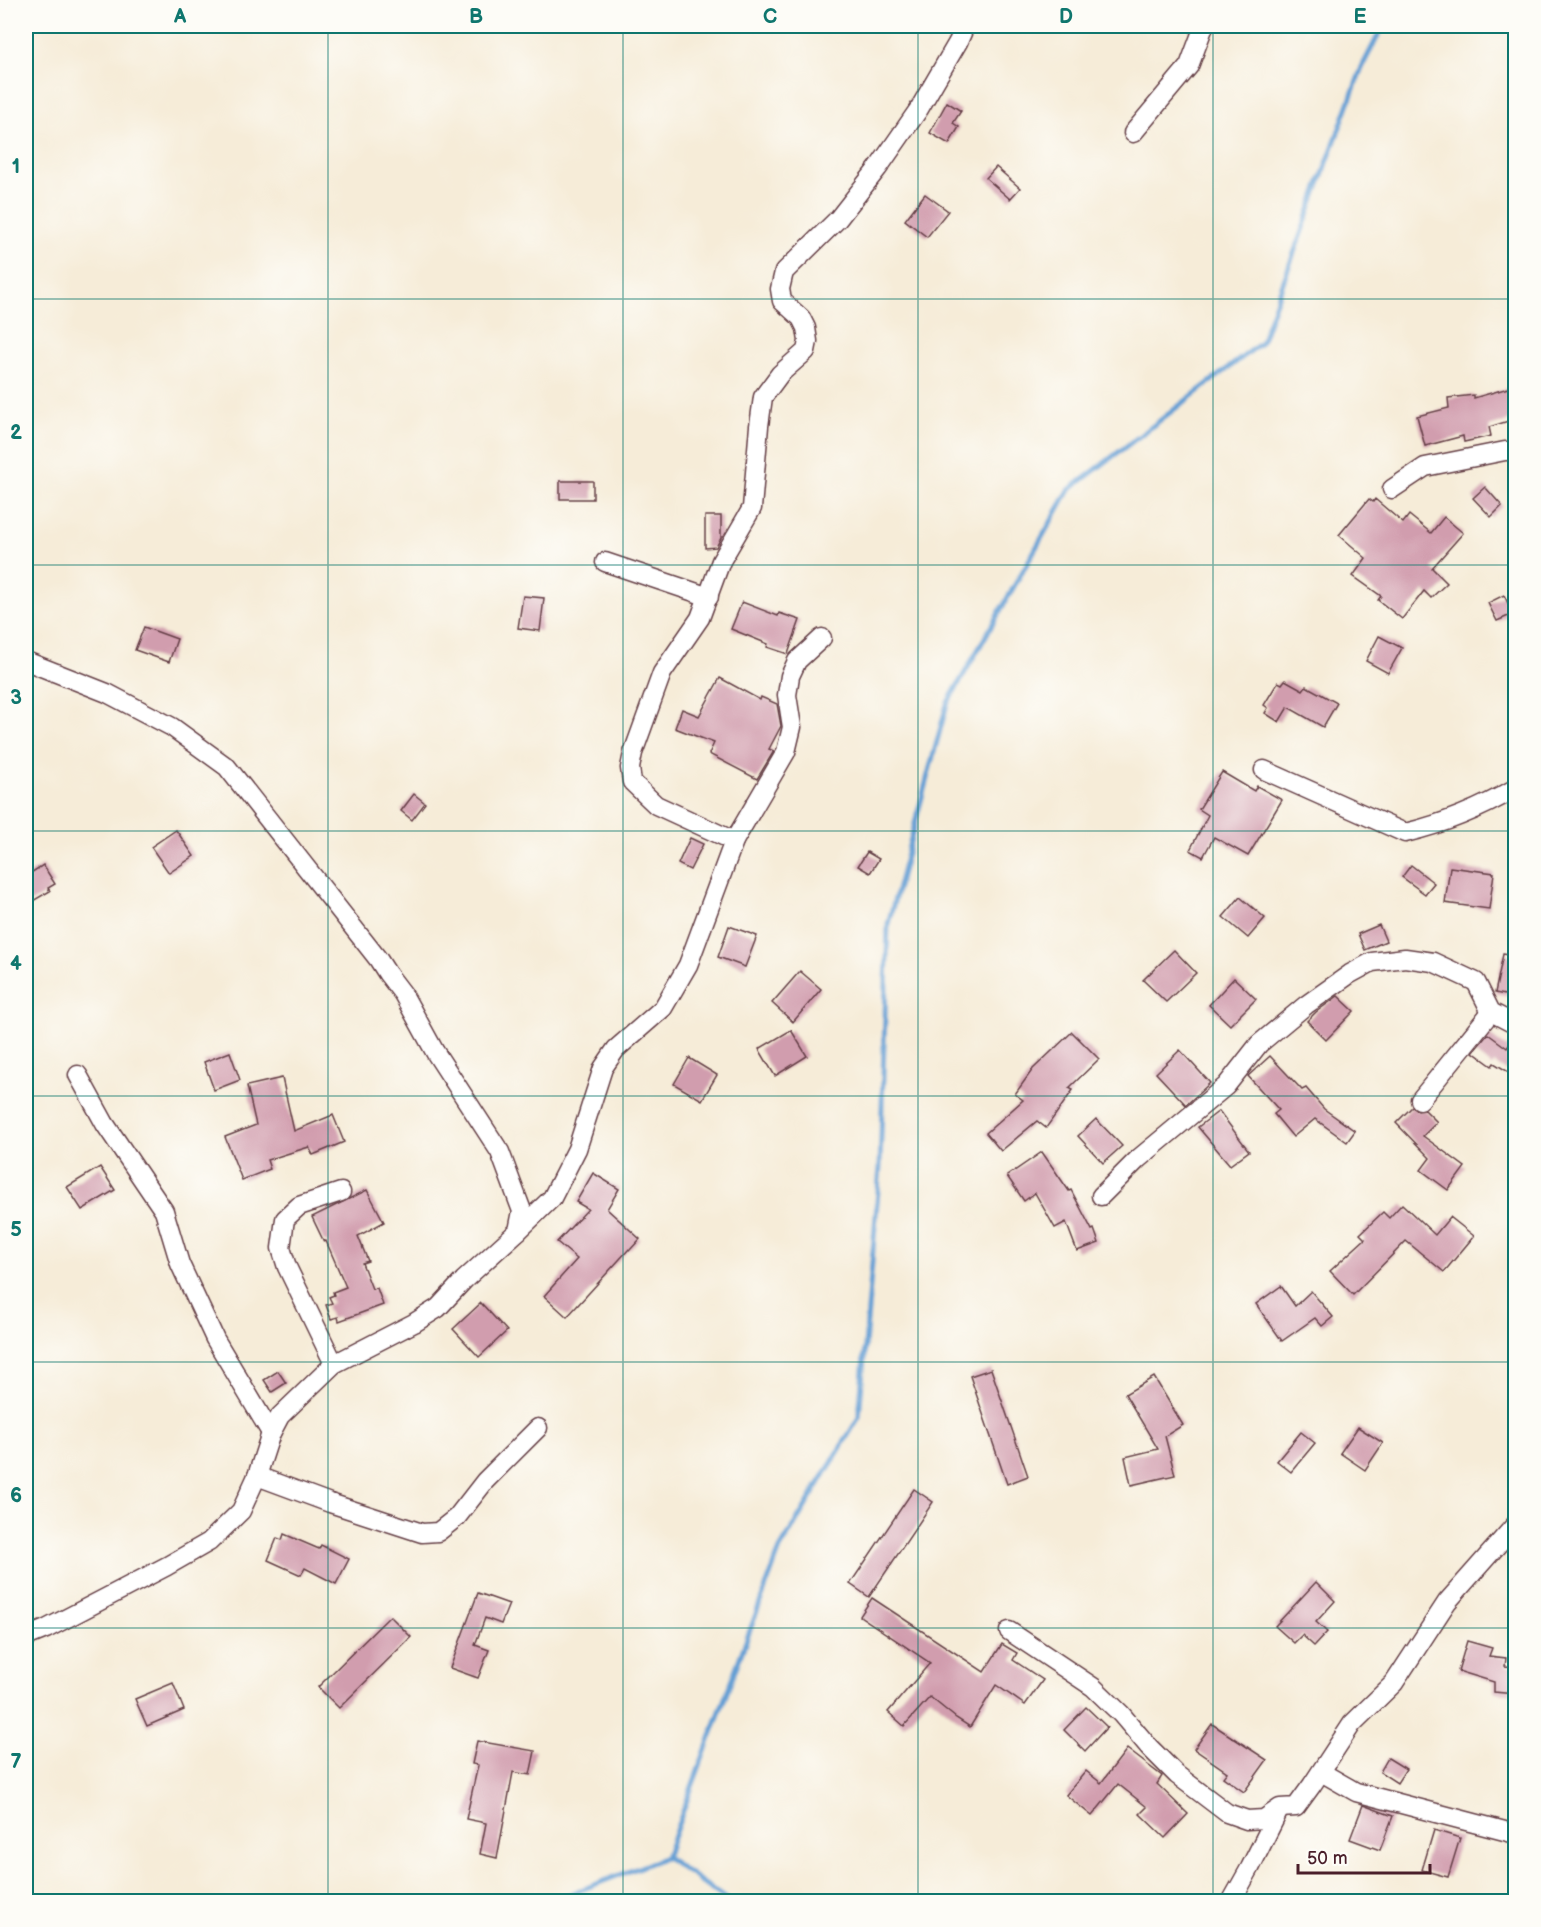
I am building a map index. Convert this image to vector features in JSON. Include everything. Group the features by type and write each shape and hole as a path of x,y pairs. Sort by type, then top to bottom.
{"street":[{"path":"734,841 656,805 632,782 630,768 633,753 663,673 700,618 721,561 752,508 763,397 780,374 806,351 808,341 806,328 801,318 782,301 780,289 784,272 838,219 878,168 919,108 965,26"},
{"path":"1133,134 1189,66 1204,26"},
{"path":"1392,489 1425,467 1515,451"},
{"path":"605,562 709,597"},
{"path":"26,1637 64,1620 209,1542 241,1511 280,1416 334,1364 414,1323 438,1308 464,1280 552,1198 577,1149 603,1068 616,1048 663,1008 688,965 734,841 786,752 792,727 787,695 789,676 797,661 822,638"},
{"path":"26,661 107,693 172,727 227,768 403,994 435,1052 500,1152 522,1211 518,1230"},
{"path":"1264,770 1405,832 1423,829 1493,802 1515,788"},
{"path":"1101,1196 1147,1151 1226,1086 1259,1044 1306,1005 1350,974 1372,962 1405,958 1433,962 1476,982 1491,1012 1515,1025"},
{"path":"1420,1100 1491,1012"},
{"path":"78,1075 105,1124 164,1212 180,1264 215,1339 272,1433"},
{"path":"334,1364 287,1266 281,1248 285,1219 299,1206 341,1192"},
{"path":"257,1476 422,1533 438,1532 457,1516 485,1480 538,1428"},
{"path":"1009,1630 1093,1687 1177,1775 1227,1814 1247,1820 1264,1819 1280,1808 1296,1807 1352,1724 1394,1683 1452,1595 1515,1524"},
{"path":"1321,1772 1356,1792 1515,1834"},
{"path":"1231,1902 1280,1808"}],"building":[{"path":"947,102 961,111 953,123 959,127 949,144 930,133"},
{"path":"996,167 1020,188 1010,199 986,178"},
{"path":"925,194 948,211 927,237 905,220"},
{"path":"1515,386 1515,419 1489,427 1491,436 1464,442 1463,436 1425,446 1417,416 1449,408 1448,398 1474,395 1474,398"},
{"path":"560,481 593,481 593,499 560,499"},
{"path":"1485,487 1502,506 1491,517 1473,498"},
{"path":"1369,499 1373,502 1375,499 1403,523 1409,515 1431,533 1444,517 1463,533 1432,568 1447,583 1431,598 1424,591 1402,619 1378,600 1381,596 1353,576 1366,558 1339,535"},
{"path":"705,516 721,516 721,538 716,547 705,548"},
{"path":"1504,595 1513,614 1497,621 1488,603"},
{"path":"523,596 544,598 540,631 518,628"},
{"path":"742,602 778,616 779,613 800,620 788,654 767,647 768,644 731,629"},
{"path":"144,627 177,639 169,662 135,650"},
{"path":"1379,636 1402,648 1388,673 1366,661"},
{"path":"720,678 760,700 761,697 777,704 781,726 769,749 774,751 757,779 709,754 714,743 675,728 682,709 699,716"},
{"path":"1285,680 1303,690 1306,686 1337,703 1323,727 1288,707 1279,722 1265,713 1268,708 1264,705 1278,682 1282,684"},
{"path":"1222,772 1254,791 1257,786 1282,800 1248,856 1214,837 1203,857 1190,850 1208,815 1199,809"},
{"path":"414,794 425,803 412,820 401,811"},
{"path":"176,830 194,856 169,873 151,847"},
{"path":"690,838 703,844 690,870 678,864"},
{"path":"867,852 879,859 870,873 858,866"},
{"path":"43,865 55,884 48,888 50,891 26,905 26,876"},
{"path":"1411,865 1434,883 1425,894 1402,877"},
{"path":"1450,867 1494,873 1489,909 1445,903"},
{"path":"1240,897 1265,918 1248,938 1223,917"},
{"path":"1379,925 1386,941 1365,950 1358,934"},
{"path":"729,926 757,936 745,967 718,957"},
{"path":"1174,950 1196,973 1166,1002 1143,980"},
{"path":"1503,954 1515,956 1515,997 1495,993"},
{"path":"800,971 821,989 793,1022 772,1003"},
{"path":"1234,978 1256,999 1230,1025 1209,1005"},
{"path":"1338,996 1354,1011 1326,1040 1307,1021"},
{"path":"791,1030 807,1056 775,1076 759,1049"},
{"path":"1072,1032 1099,1059 1069,1088 1073,1090 1046,1128 1037,1121 1001,1151 986,1133 1023,1100 1015,1094 1033,1069"},
{"path":"1488,1034 1507,1048 1515,1036 1515,1076 1494,1063 1492,1066 1473,1052"},
{"path":"1180,1050 1210,1083 1186,1105 1156,1073"},
{"path":"230,1052 240,1080 214,1090 204,1062"},
{"path":"1270,1056 1302,1090 1306,1088 1324,1109 1355,1131 1347,1142 1315,1119 1293,1137 1274,1114 1279,1110 1248,1076"},
{"path":"689,1058 717,1075 702,1100 674,1084"},
{"path":"282,1078 294,1131 333,1115 344,1142 313,1155 309,1147 267,1160 270,1169 242,1180 225,1137 256,1125 247,1086"},
{"path":"1412,1107 1418,1111 1425,1110 1437,1122 1423,1136 1465,1167 1448,1190 1421,1170 1430,1158 1396,1123"},
{"path":"1219,1111 1249,1151 1230,1165 1198,1127"},
{"path":"1096,1119 1122,1146 1103,1163 1078,1136"},
{"path":"1042,1152 1069,1191 1071,1190 1092,1230 1094,1229 1099,1243 1077,1251 1066,1222 1055,1228 1035,1193 1024,1201 1007,1176"},
{"path":"100,1167 115,1190 82,1210 67,1187"},
{"path":"593,1173 619,1189 607,1209 640,1239 567,1317 544,1296 577,1259 557,1242 588,1209 576,1202"},
{"path":"367,1190 384,1222 358,1236 368,1261 362,1263 372,1289 377,1288 383,1305 339,1321 338,1317 331,1319 326,1305 332,1303 329,1297 334,1295 333,1292 346,1287 326,1241 324,1242 312,1217"},
{"path":"1402,1204 1435,1235 1450,1217 1474,1236 1444,1272 1406,1241 1353,1295 1330,1271 1365,1239 1360,1234 1383,1212 1389,1218"},
{"path":"1281,1286 1295,1306 1311,1291 1333,1317 1322,1326 1315,1318 1282,1341 1256,1304"},
{"path":"481,1303 507,1331 479,1357 453,1329"},
{"path":"991,1369 1028,1476 1007,1484 970,1376"},
{"path":"278,1371 286,1383 272,1392 264,1380"},
{"path":"1154,1377 1183,1425 1165,1436 1175,1475 1131,1485 1125,1457 1158,1449 1125,1394"},
{"path":"1358,1427 1383,1443 1365,1470 1340,1453"},
{"path":"1301,1432 1315,1443 1291,1472 1277,1461"},
{"path":"914,1489 933,1502 869,1597 850,1584"},
{"path":"284,1534 319,1549 321,1545 349,1559 336,1584 305,1568 301,1575 268,1560 277,1538 282,1540"},
{"path":"1316,1582 1335,1601 1316,1622 1327,1632 1314,1646 1302,1635 1294,1643 1275,1626"},
{"path":"478,1593 509,1604 501,1624 485,1618 475,1645 489,1650 478,1678 450,1668"},
{"path":"872,1598 984,1672 1002,1644 1017,1653 1013,1660 1043,1680 1025,1705 996,1685 970,1727 930,1697 904,1726 888,1712 930,1663 860,1616"},
{"path":"390,1616 411,1637 339,1708 318,1687"},
{"path":"1467,1641 1492,1648 1489,1656 1506,1658 1505,1666 1515,1667 1515,1694 1494,1692 1494,1682 1458,1671"},
{"path":"173,1683 184,1710 147,1726 135,1699"},
{"path":"1086,1707 1107,1727 1085,1751 1064,1730"},
{"path":"1212,1724 1267,1760 1244,1792 1223,1777 1227,1772 1194,1749"},
{"path":"477,1741 535,1751 530,1775 513,1772 497,1858 480,1854 486,1823 466,1819 478,1765 472,1764"},
{"path":"1127,1749 1162,1776 1157,1784 1188,1814 1165,1838 1140,1814 1147,1807 1118,1784 1092,1816 1066,1795 1086,1771 1101,1783"},
{"path":"1388,1758 1406,1769 1397,1783 1380,1772"},
{"path":"1363,1805 1393,1816 1380,1850 1350,1839"},
{"path":"1434,1830 1460,1838 1448,1877 1422,1870"}],"waterway":[{"path":"550,1902 666,1857 780,1549 859,1417 880,1167 888,924 947,704 1069,490 1261,343 1362,67 1383,26"},
{"path":"666,1857 730,1902"}]}
